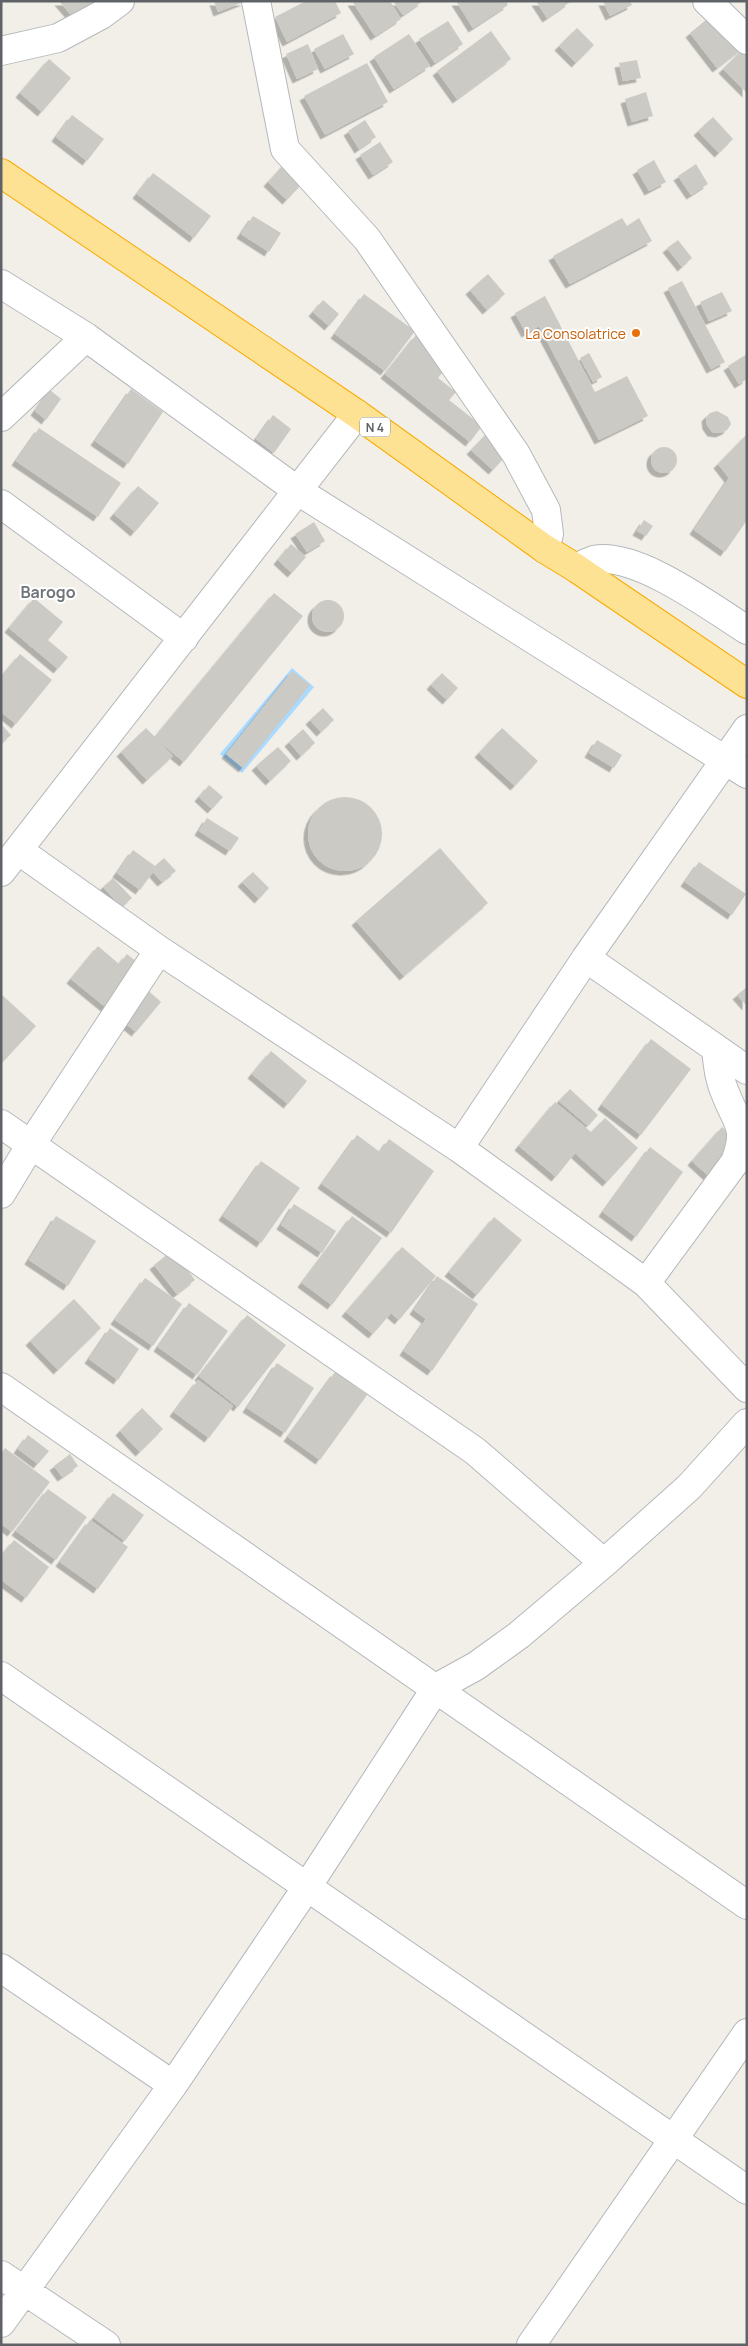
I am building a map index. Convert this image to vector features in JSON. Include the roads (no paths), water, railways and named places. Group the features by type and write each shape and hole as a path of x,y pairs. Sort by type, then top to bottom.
{"highway":[{"name":"N 4","path":"1,173 357,414 545,549 747,684"}],"street":[{"path":"1,51 58,38 101,15 120,1"},
{"path":"256,1 285,149 367,239 516,454 546,510 549,534 545,549"},
{"path":"708,1 747,40"},
{"path":"1,284 86,337 298,490 747,774"},
{"path":"1,417 86,337"},
{"path":"1,872 357,414"},
{"path":"1,504 184,638"},
{"path":"576,568 595,560 612,560 642,569 671,582 747,630"},
{"path":"459,1148 586,958 724,759 747,729"},
{"path":"18,850 159,950 459,1148 646,1283 747,1388"},
{"path":"1,1194 30,1146 159,950"},
{"path":"586,958 747,1070"},
{"path":"646,1283 744,1146 743,1127 726,1096 719,1076 716,1050"},
{"path":"1,1124 30,1146 476,1451 604,1563"},
{"path":"1,1387 747,1905"},
{"path":"1,2322 173,2085 307,1887 436,1688 476,1666 519,1635 604,1563 688,1487 747,1423"},
{"path":"1,1676 747,2190"},
{"path":"1,1968 173,2085"},
{"path":"532,2344 747,2033"},
{"path":"1,2275 106,2345"}],"water":[{"path":"292,668 314,687 242,773 220,754"}],"place":[{"name":"La Consolatrice","path":"636,333"}],"district":[{"name":"Barogo","path":"48,592"}]}
